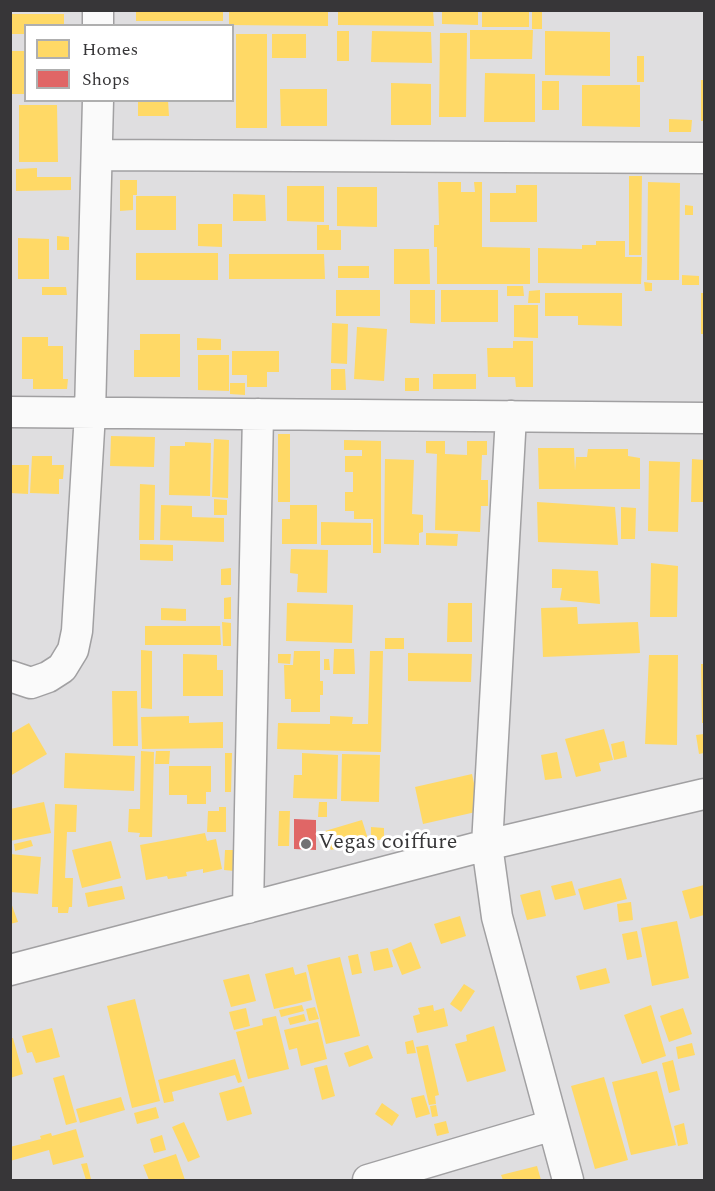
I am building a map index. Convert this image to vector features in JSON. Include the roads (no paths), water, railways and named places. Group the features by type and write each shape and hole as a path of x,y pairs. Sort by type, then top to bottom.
{"street":[{"path":"10,676 31,683 48,677 62,668 73,650 77,631 90,413 98,102"},
{"path":"97,155 705,158"},
{"path":"10,412 705,418"},
{"path":"248,909 258,414"},
{"path":"511,416 487,845 497,917 568,1180"},
{"path":"10,970 487,845 705,794"},
{"path":"368,1180 553,1125"}],"place":[{"name":"Vegas coiffure","path":"306,844"}]}
